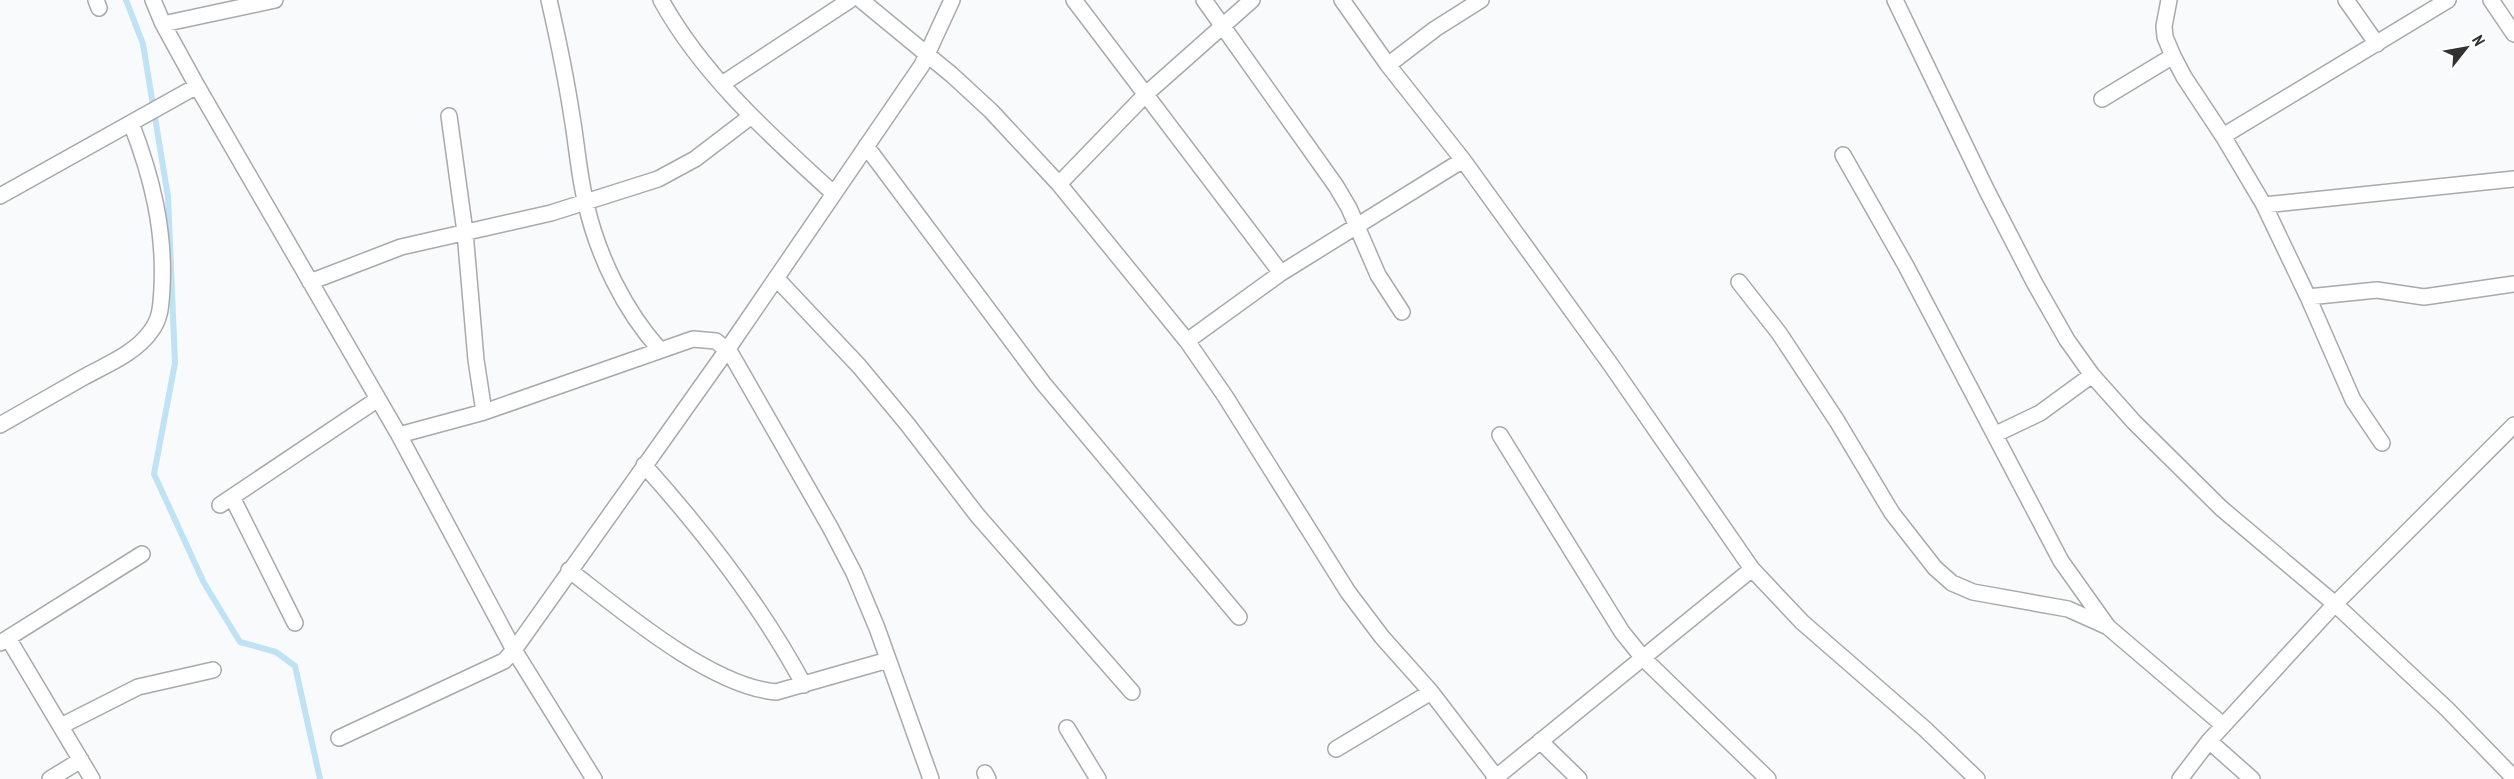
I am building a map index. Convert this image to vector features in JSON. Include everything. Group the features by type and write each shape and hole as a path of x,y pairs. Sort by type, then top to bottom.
{"street":[{"path":"153,0 163,24 197,86 399,435 514,650 594,779"},
{"path":"163,24 275,0"},
{"path":"549,0 562,58 585,202 604,260 635,317 660,350"},
{"path":"661,0 674,24 750,117 833,193"},
{"path":"722,84 850,0"},
{"path":"861,0 926,56 952,75 991,111 1059,184 1186,341 1225,396 1348,592 1382,637 1431,692 1495,778 1752,569"},
{"path":"339,738 504,660 514,650 727,350 866,146 926,56 952,0"},
{"path":"1074,0 1281,273"},
{"path":"1204,0 1336,186 1358,226 1378,275 1402,312"},
{"path":"1059,184 1146,94 1252,0"},
{"path":"1342,0 1388,65 1463,160 1611,365 1752,569 1802,622 1925,729 1977,779"},
{"path":"1388,65 1436,29 1481,0"},
{"path":"1895,0 1987,191 2034,282 2067,340 2092,375 2134,422 2221,508 2335,604 2447,709 2514,778"},
{"path":"2169,0 2164,26 2165,37 2173,56 2264,205 2308,297 2353,400 2382,443"},
{"path":"2346,0 2377,44"},
{"path":"2223,135 2448,0"},
{"path":"2491,0 2514,34"},
{"path":"2102,99 2173,56"},
{"path":"0,196 197,86"},
{"path":"449,116 465,232 476,360 484,412"},
{"path":"310,282 401,247 515,222 658,179 695,159 750,117"},
{"path":"0,425 128,353 152,331 160,316 163,263 157,204 145,158 132,123"},
{"path":"866,146 1043,383 1239,617"},
{"path":"1843,155 1906,266 2061,561 2108,627 2223,725"},
{"path":"1186,341 1281,273 1463,160"},
{"path":"2264,205 2514,179"},
{"path":"776,278 859,366 977,515 1132,692"},
{"path":"1739,282 1779,333 1837,421 1892,513 1935,568 1952,583 1973,592 2068,609 2108,627"},
{"path":"2308,297 2377,290 2424,297 2514,284"},
{"path":"399,435 484,412 693,339 716,341 727,350 830,527 854,573 877,628 931,779"},
{"path":"1996,434 2040,413 2092,375"},
{"path":"295,623 226,501 378,399"},
{"path":"2180,779 2208,741 2335,604 2511,434"},
{"path":"1500,435 1616,623 1643,658 1768,779"},
{"path":"644,465 686,511 723,558 768,623 804,685"},
{"path":"92,779 61,726 4,641 142,554"},
{"path":"569,570 639,624 698,662 744,685 776,692 888,660"},
{"path":"61,726 138,687 213,670"},
{"path":"1336,749 1431,692"},
{"path":"1067,728 1098,779"},
{"path":"1540,741 1579,779"},
{"path":"2208,741 2252,779"},
{"path":"50,779 81,760"}],"waterway":[{"path":"126,0 143,44 168,197 175,363 154,474 204,583 240,642 276,652 295,666 320,779"}]}
